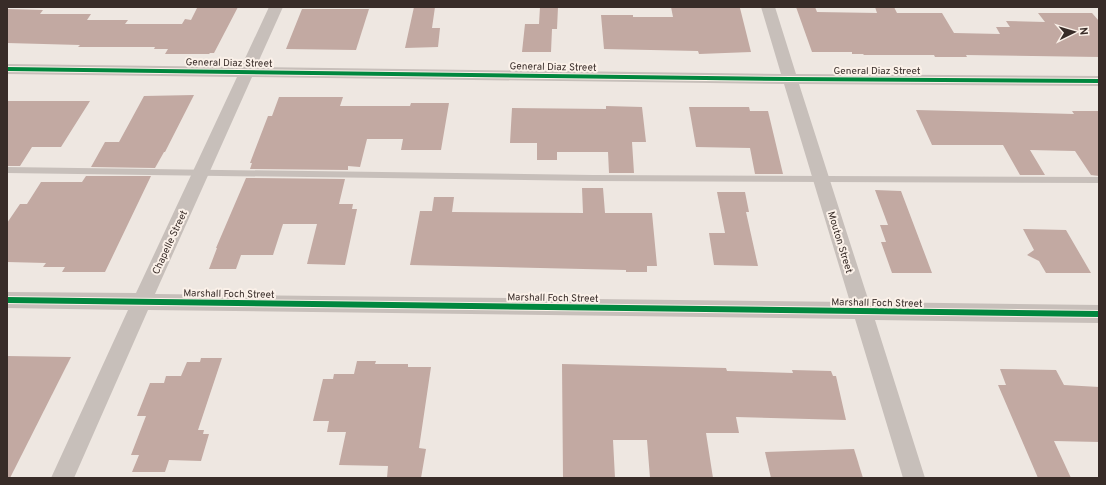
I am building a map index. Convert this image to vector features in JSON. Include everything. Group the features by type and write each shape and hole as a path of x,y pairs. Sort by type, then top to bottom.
{"street":[{"name":"Chapelle Street","path":"62,478 276,7"},
{"name":"Mouton Street","path":"768,7 914,478"},
{"name":"General Diaz Street","path":"7,69 790,79 1099,81"},
{"name":"Marshall Foch Street","path":"7,300 1099,314"}],"lane":[{"path":"7,170 601,178 1099,180"}],"building":[{"path":"238,7 214,53 209,54 165,54 168,49 154,49 155,47 78,47 80,45 7,43 7,9 43,10 40,14 91,14 87,20 128,20 125,24 182,24 185,19 191,20 197,8"},
{"path":"414,7 435,7 432,28 440,28 438,47 405,48"},
{"path":"540,7 558,7 557,29 552,29 551,52 522,52 525,24 539,24"},
{"path":"671,7 740,8 751,52 699,54 698,51 604,49 601,15 673,17"},
{"path":"796,7 815,7 817,12 877,13 875,7 894,7 897,13 942,13 954,33 1000,34 996,27 1010,27 1006,21 1045,22 1038,13 1092,13 1099,21 1099,57 966,55 967,57 935,57 934,55 864,55 852,54 852,52 812,52"},
{"path":"302,9 369,9 356,50 286,49"},
{"path":"194,95 165,152 155,168 91,167 105,142 119,142 144,96"},
{"path":"279,97 343,97 340,106 410,106 411,103 449,103 441,150 401,150 403,139 367,139 360,167 348,166 348,170 250,169 252,163 250,163 268,116 272,116"},
{"path":"7,101 90,101 61,147 32,147 20,166 7,166"},
{"path":"606,106 642,107 646,142 632,142 634,173 609,173 608,152 557,152 557,160 537,160 537,143 510,143 512,108 606,109"},
{"path":"689,107 749,107 750,111 768,111 783,174 755,174 750,148 696,147"},
{"path":"916,110 1074,114 1072,111 1099,111 1099,176 1091,175 1075,151 1030,150 1045,175 1020,175 1003,145 932,145"},
{"path":"86,176 151,176 105,272 62,272 65,267 43,267 46,263 7,262 7,223 20,204 27,204 41,182 82,182"},
{"path":"246,178 345,179 339,204 353,204 352,209 357,209 345,265 307,264 317,224 283,224 273,255 241,255 236,269 209,269 216,248"},
{"path":"582,188 603,188 605,213 652,213 657,266 647,266 647,272 626,272 626,270 410,265 420,211 432,211 434,197 454,197 452,212 583,213"},
{"path":"875,190 901,191 932,273 892,273 881,242 886,242 880,225 888,225"},
{"path":"717,192 745,192 749,212 746,212 758,266 714,265 709,233 725,233"},
{"path":"1023,229 1066,230 1091,273 1046,273 1039,261 1027,255 1034,250"},
{"path":"7,356 71,357 10,478 7,478"},
{"path":"201,358 222,358 198,430 204,430 203,434 209,434 201,461 169,460 165,472 132,472 139,455 131,455 146,416 137,416 150,383 164,383 166,376 181,376 187,362 200,362"},
{"path":"357,361 376,361 375,364 408,364 408,367 431,367 419,448 426,449 421,478 387,478 388,466 339,465 346,432 327,432 329,421 313,421 323,379 333,379 334,374 354,374"},
{"path":"562,364 726,368 727,371 793,373 792,370 831,371 833,376 836,376 846,420 736,417 739,433 706,433 713,478 650,478 647,440 613,440 615,478 563,478"},
{"path":"1000,369 1056,370 1064,385 1099,387 1099,442 1054,441 1071,478 1038,478 998,385 1006,385"},
{"path":"854,449 863,478 771,478 765,452"}],"cycle path":[{"path":"7,69 790,79 1099,81"},
{"path":"7,300 1099,314"}]}
